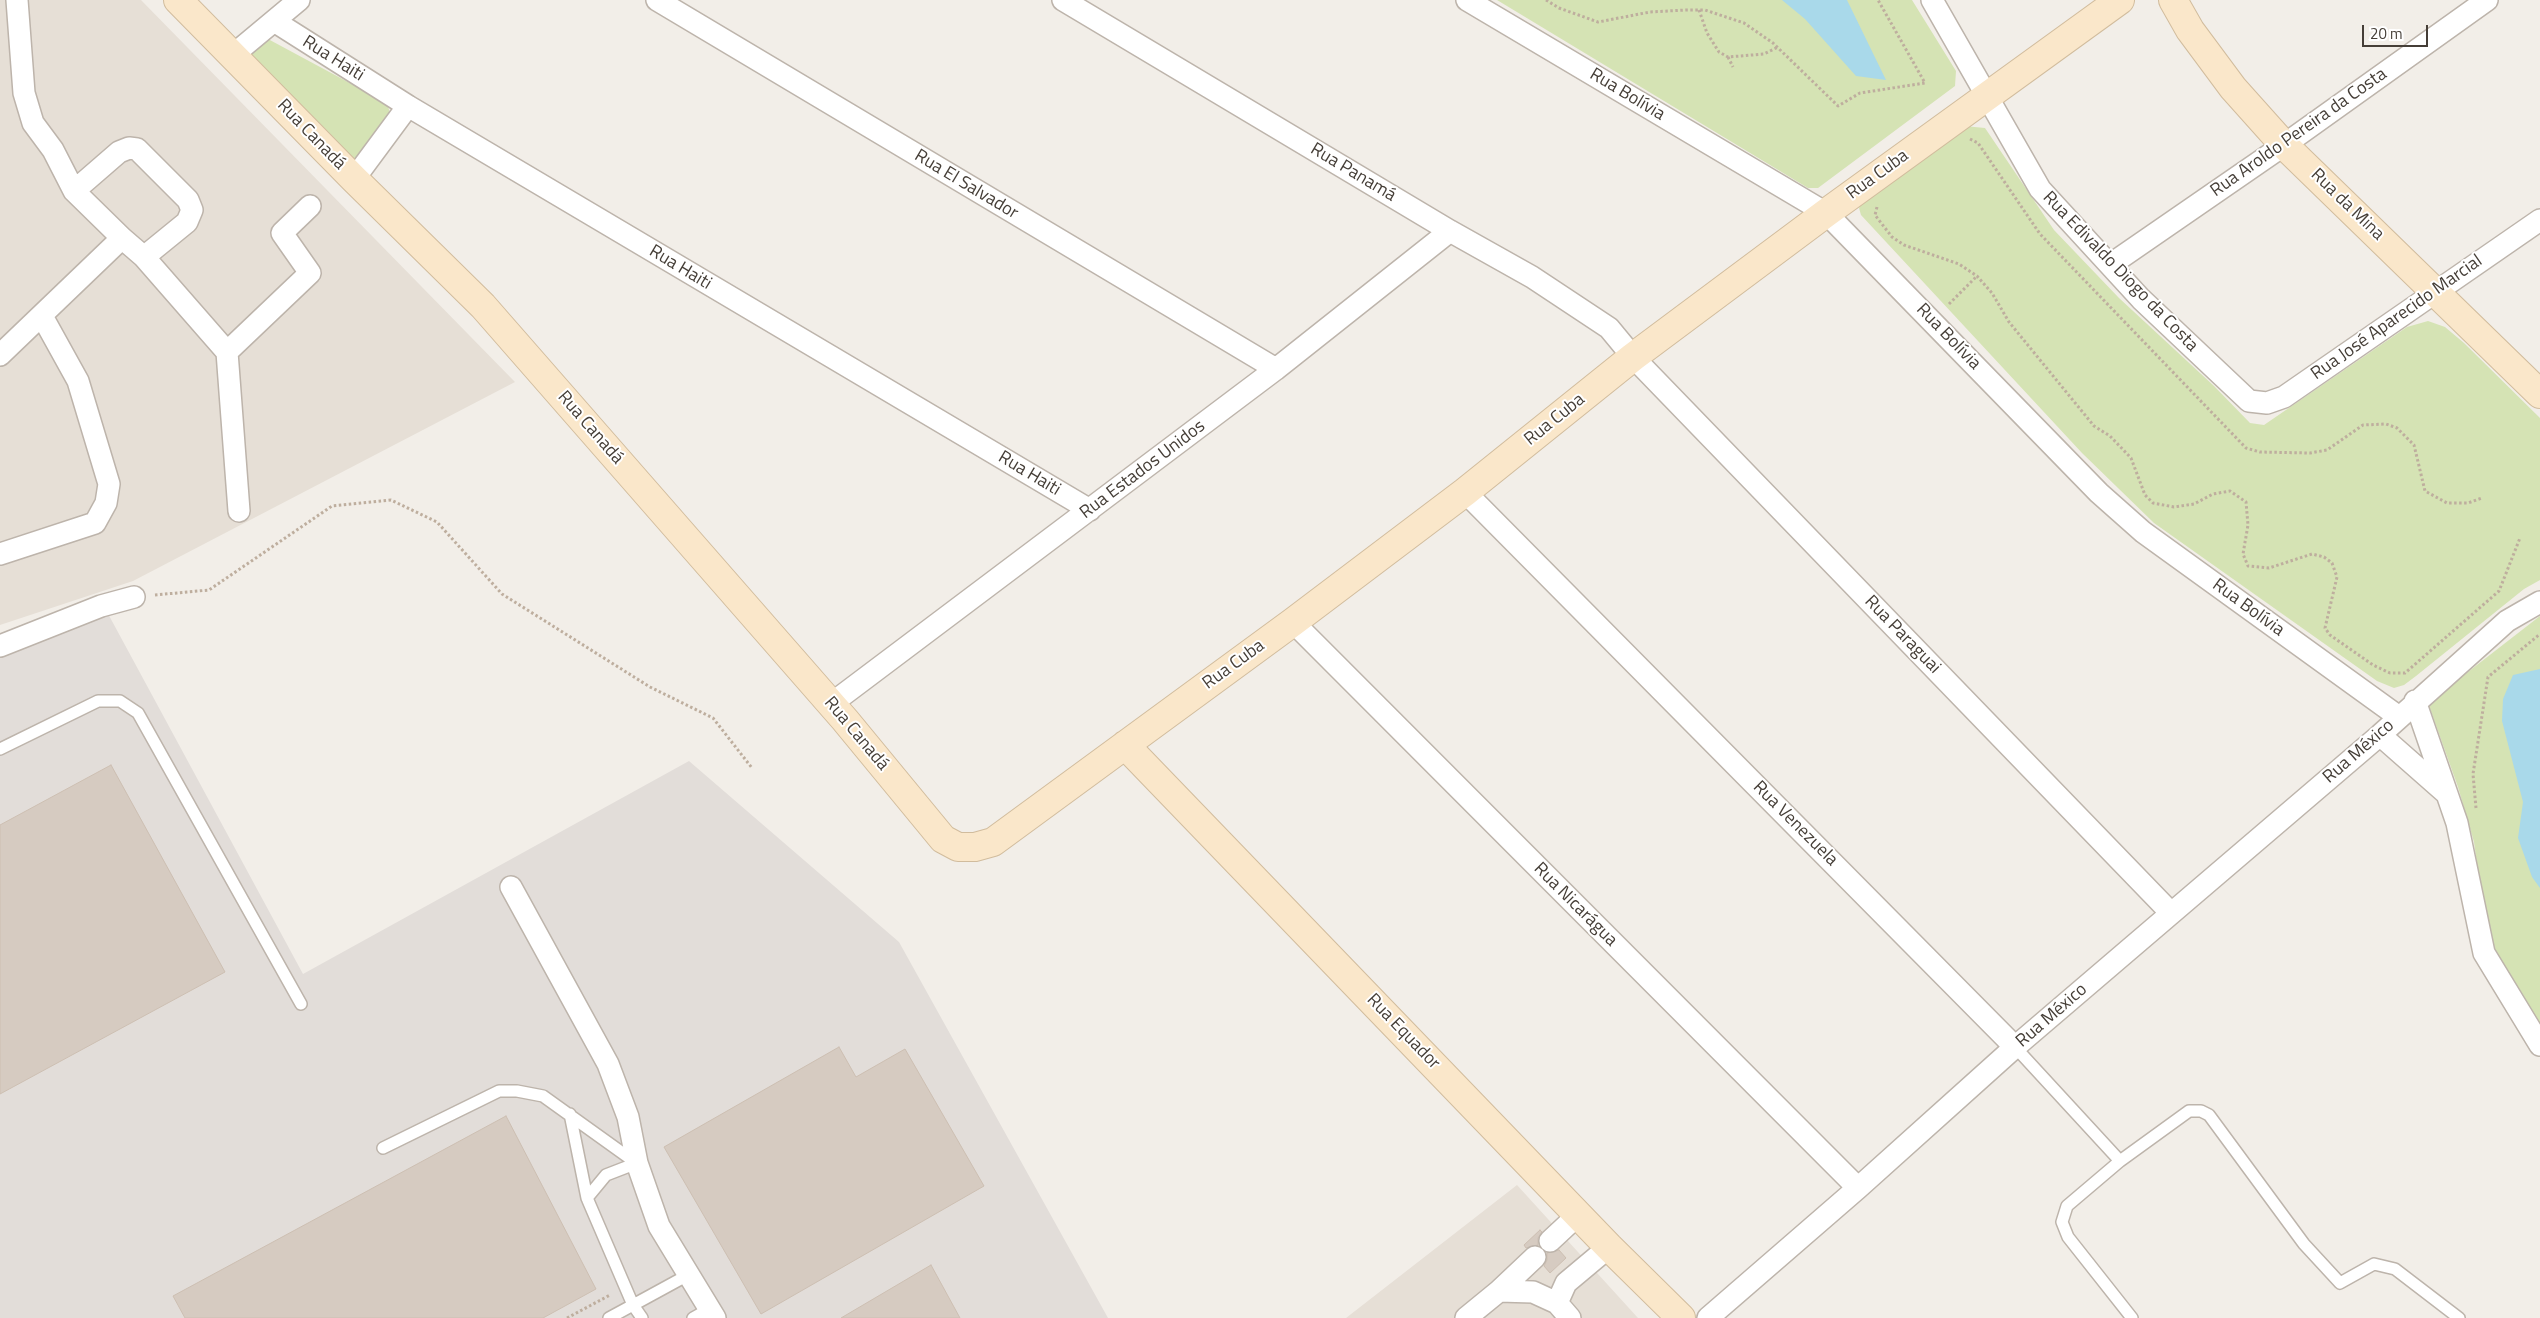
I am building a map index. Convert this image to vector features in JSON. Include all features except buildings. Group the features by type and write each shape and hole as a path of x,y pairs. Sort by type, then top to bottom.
{"main road":[{"name":"Rua Canadá","path":"178,0 354,179 483,306 831,704 944,839 958,847 975,848 993,842"},
{"name":"Rua Cuba","path":"993,842 1293,622 1465,492 1633,357 1826,213 2120,0"},
{"name":"Rua da Mina","path":"2173,0 2190,30 2233,88 2284,145 2540,394"},
{"name":"Rua Equador","path":"1125,745 1609,1247 1681,1318"}],"street":[{"path":"17,0 24,94 33,123 53,150 74,191 144,257 227,352 238,511"},
{"path":"234,55 299,0"},
{"name":"Rua El Salvador","path":"656,0 1276,370"},
{"name":"Rua Panamá","path":"1062,0 1450,231 1532,277 1609,328 1633,357"},
{"name":"Rua Bolívia","path":"1467,0 1826,213 2099,493 2143,532 2399,717"},
{"name":"Rua Edivaldo Diogo da Costa","path":"1932,0 2040,189 2141,299 2250,401"},
{"name":"Rua Aroldo Pereira da Costa","path":"2110,265 2284,145 2486,0"},
{"name":"Rua Haiti","path":"274,21 408,106 1090,510"},
{"path":"354,179 408,106"},
{"path":"74,191 119,152 129,148 137,149 188,200 192,210 187,222 144,257"},
{"path":"227,352 310,273 282,232 310,206"},
{"name":"Rua José Aparecido Marcial","path":"2250,401 2267,403 2284,397 2540,220"},
{"name":"Rua Estados Unidos","path":"831,704 1276,370 1450,231"},
{"path":"0,355 122,238"},
{"path":"0,554 95,523 106,503 109,484 78,381 42,316"},
{"name":"Rua Paraguai","path":"1633,357 2171,913"},
{"name":"Rua Venezuela","path":"1465,492 2015,1047"},
{"path":"0,646 101,606 134,597"},
{"name":"Rua México","path":"1708,1318 1858,1188 2015,1047 2380,735 2506,621 2540,602"},
{"name":"Rua Nicarágua","path":"1293,622 1858,1188"},
{"path":"2416,702 2457,823 2484,953 2540,1045"},
{"path":"2380,735 2449,795"},
{"path":"511,888 608,1064 628,1117 637,1164 659,1226 688,1275 706,1315"},
{"path":"1550,1241 1579,1214"},
{"path":"1499,1291 1533,1292 1563,1311 1566,1283 1609,1247"},
{"path":"1466,1318 1499,1291 1535,1257"}],"lane":[{"path":"0,749 98,701 120,701 138,713 301,1004"},
{"name":"Rua Venezuela","path":"2015,1047 2120,1160"},
{"path":"383,1148 499,1091 518,1091 543,1096 637,1164"},
{"path":"2132,1318 2068,1237 2062,1222 2067,1206 2120,1160 2189,1111 2201,1111 2209,1115 2304,1244 2340,1283 2374,1264 2395,1269 2459,1318"},
{"path":"570,1114 587,1198 633,1305 642,1318"},
{"path":"587,1198 606,1175 637,1164"},
{"path":"609,1318 688,1275"}],"path":[{"path":"1546,0 1559,8 1598,22 1650,12 1699,10 1744,23 1778,47 1838,106 1860,93 1925,83 1878,0"},
{"path":"1699,10 1719,52 1728,58 1733,67"},
{"path":"1728,58 1764,54 1778,47"},
{"path":"1966,141 1971,139 1978,143 2040,234 2246,448 2260,452 2297,454 2318,452 2327,450 2363,425 2386,424 2397,428 2414,445 2425,491 2436,499 2448,503 2468,503 2482,498"},
{"path":"1880,205 1875,209 1875,216 1892,237 1904,245 1959,264 1977,276 1992,293 2009,322 2094,426 2110,436 2131,458 2145,495 2153,503 2162,507 2194,504 2222,491 2230,491 2246,502 2248,524 2243,554 2248,566 2269,568 2312,554 2324,557 2332,563 2337,577 2325,628 2330,635 2373,665 2390,673 2405,673 2499,591 2520,538"},
{"path":"1949,304 1977,276"},
{"path":"134,597 208,590 332,506 391,500 436,522 502,594 650,687 714,718 752,768"},
{"path":"2476,809 2474,774 2488,677 2540,634"},
{"path":"567,1318 625,1286"}],"shaded area":[{"path":"0,0 141,0 515,382 133,581 0,625"},
{"path":"106,610 303,974 689,761 899,942 1108,1318 0,1318 0,652"},
{"path":"1517,1185 1638,1318 1346,1318"}],"green space":[{"path":"1497,0 1912,0 1956,71 1955,86 1818,188 1808,188"},
{"path":"268,39 387,103 390,113 358,159 353,158 251,66 249,51"},
{"path":"1964,126 1985,128 2054,230 2119,298 2214,386 2250,423 2264,425 2407,327 2428,321 2445,327 2464,343 2540,418 2540,580 2524,589 2404,685 2394,688 2377,681 2154,523 2082,453 1861,215 1859,208 1862,202"},
{"path":"2540,616 2540,1029 2488,946 2474,842 2458,787 2428,703"}],"water":[{"path":"1782,0 1847,0 1886,80 1856,76 1805,19"},
{"path":"2540,669 2540,888 2532,877 2518,838 2523,802 2502,721 2503,699 2513,675"}]}
